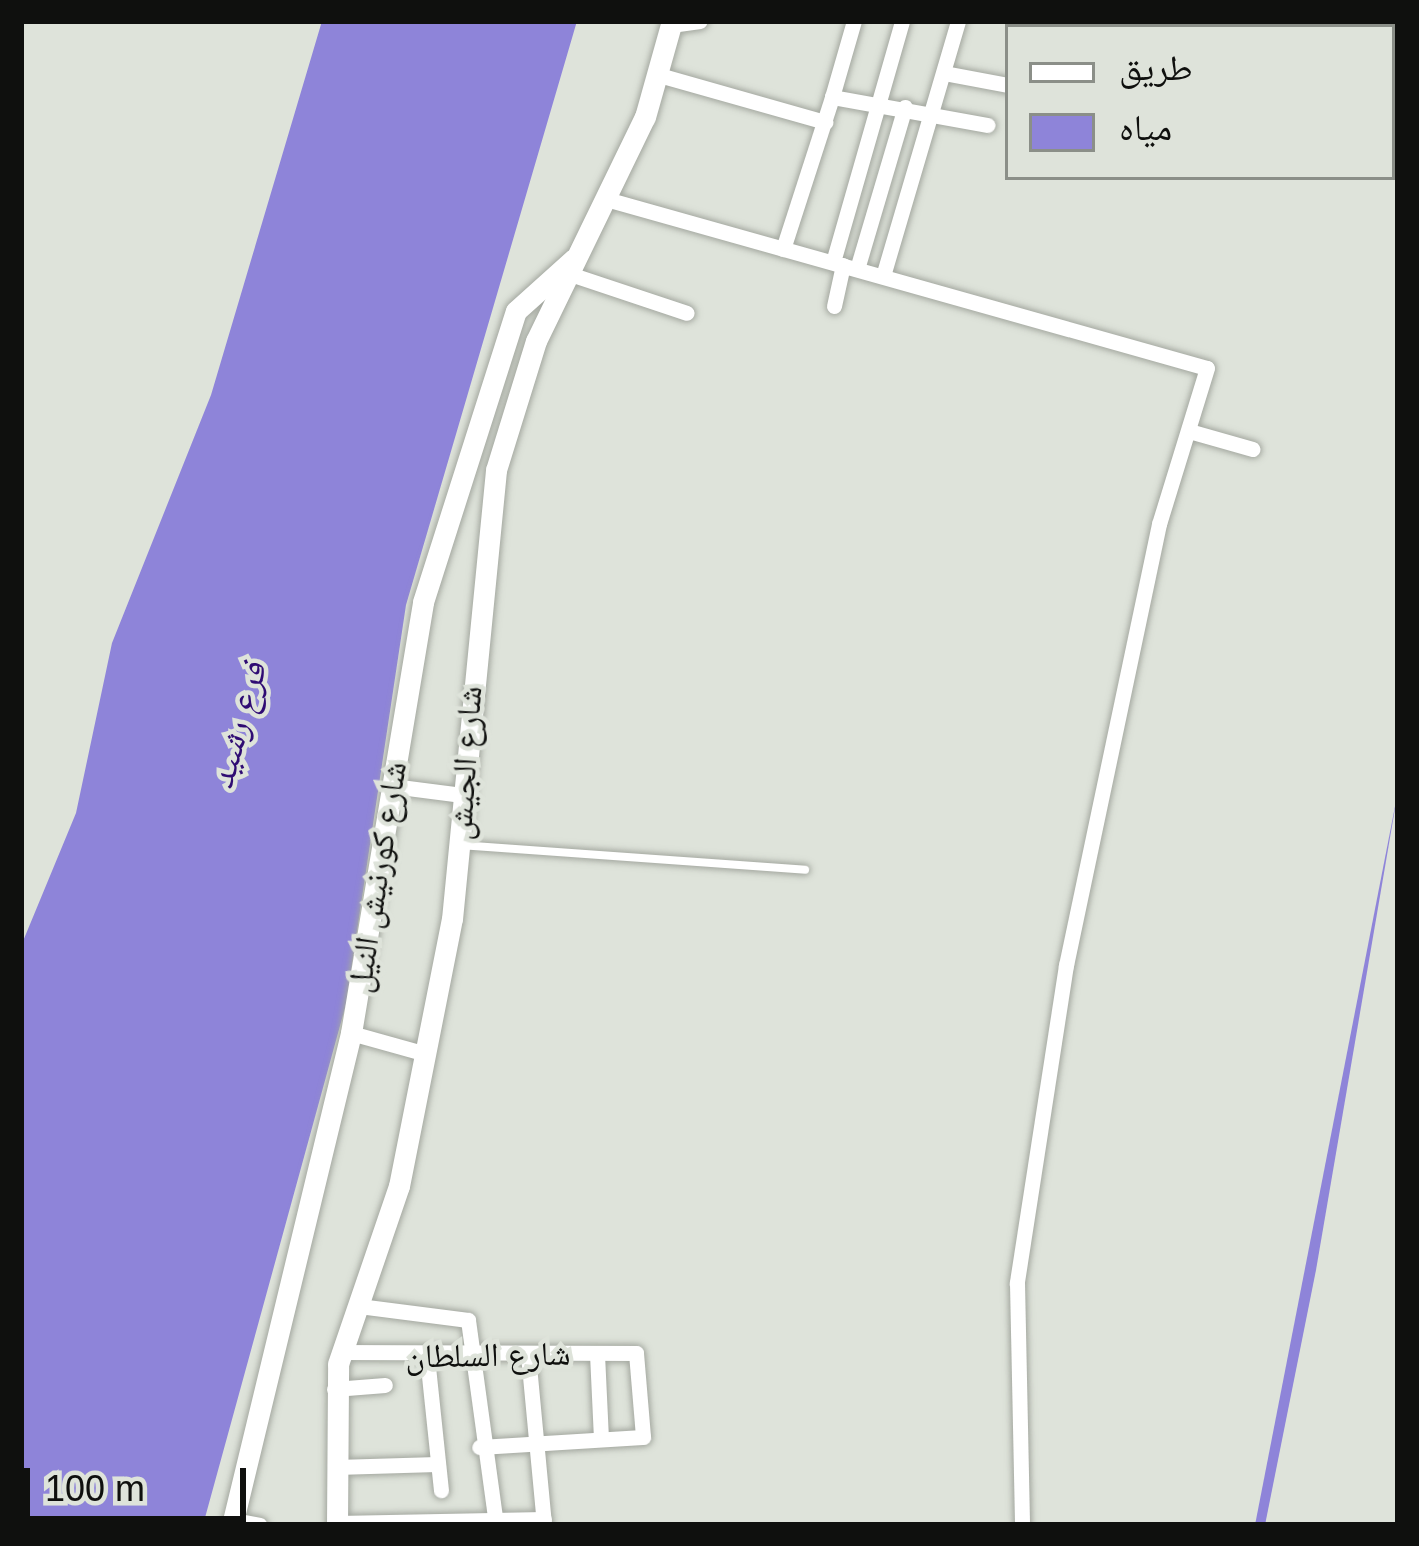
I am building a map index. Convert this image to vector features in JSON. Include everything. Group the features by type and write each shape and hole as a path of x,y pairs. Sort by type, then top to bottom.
{"main road":[{"name":"شارع الجيش","path":"337,1524 334,1389 426,1054 458,844 487,515 521,383 659,75 671,23"},
{"name":"شارع كورنيش النيل","path":"233,1522 351,1034 423,602 509,326 534,285 571,266"}],"street":[{"path":"671,23 700,21"},
{"path":"783,248 854,21"},
{"path":"834,306 902,21"},
{"path":"883,276 958,21"},
{"path":"944,73 1005,84"},
{"path":"659,75 825,122"},
{"path":"832,97 988,124"},
{"path":"844,266 905,107"},
{"path":"606,199 1207,368 1078,905 1019,1266 1022,1525"},
{"path":"571,266 687,313"},
{"path":"1189,430 1252,449"},
{"path":"392,786 462,795"},
{"path":"351,1034 426,1054"},
{"path":"359,1306 468,1320 479,1447 495,1522"},
{"name":"شارع السلطان","path":"341,1352 427,1357 636,1353 643,1437 601,1439"},
{"path":"479,1447 601,1439 596,1354"},
{"path":"337,1524 544,1522 528,1355"},
{"path":"427,1357 441,1490"},
{"path":"334,1389 385,1385"},
{"path":"335,1467 438,1464"},
{"path":"233,1522 260,1525"}],"lane":[{"path":"458,844 805,870"}],"water":[{"name":"فرع رشيد","path":"322,21 577,21 406,605 346,1004 203,1525 21,1525 21,946 76,813 112,643 211,395"},
{"path":"1398,791 1316,1270 1265,1525 1255,1525"}]}
